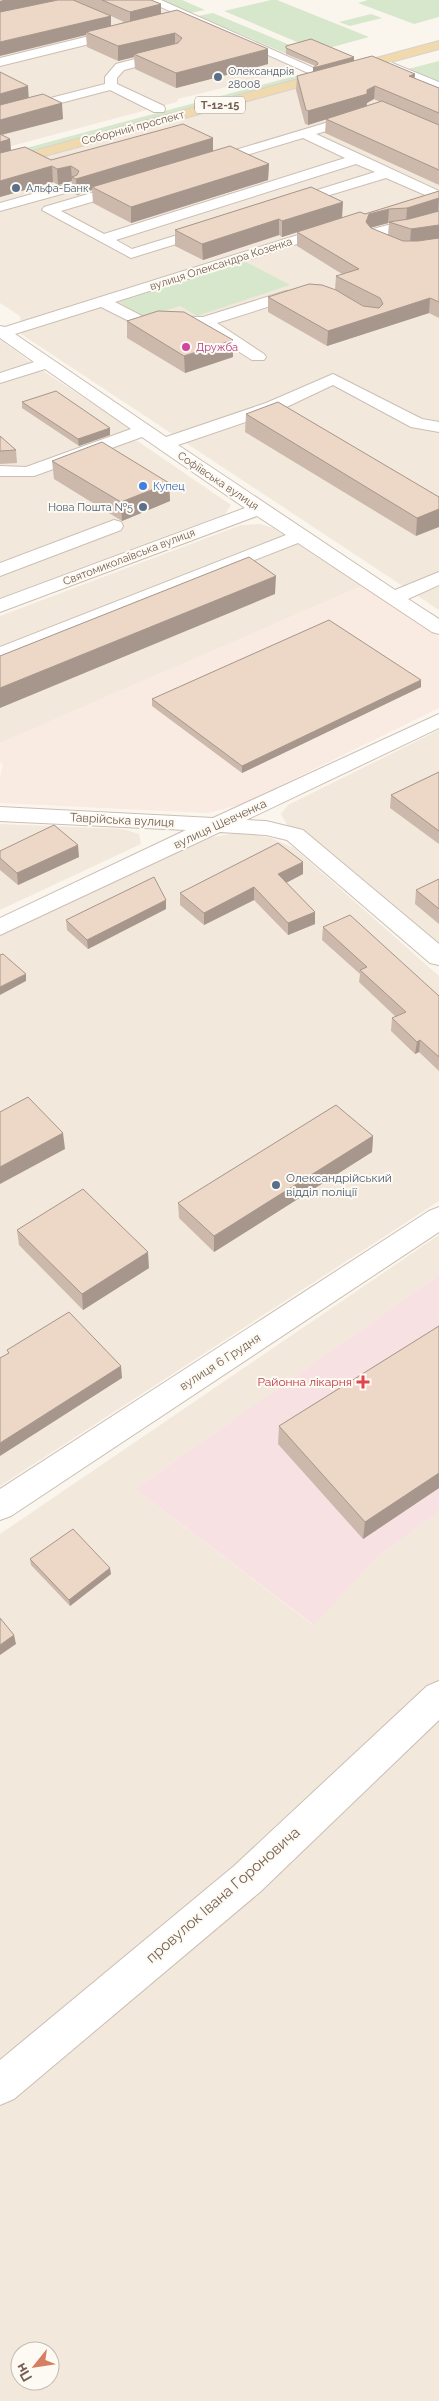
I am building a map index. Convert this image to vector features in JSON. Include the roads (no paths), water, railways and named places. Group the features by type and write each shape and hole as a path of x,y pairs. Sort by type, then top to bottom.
{"main road":[{"name":"Соборний проспект","path":"0,152 439,35"},
{"name":"Соборний проспект","path":"0,164 439,45"},
{"path":"362,55 378,62"}],"street":[{"path":"151,0 310,69"},
{"path":"163,22 188,16"},
{"path":"0,62 132,29 111,23"},
{"path":"218,42 236,37"},
{"path":"111,86 111,77 120,66 174,53"},
{"path":"378,62 439,87"},
{"path":"64,85 85,93"},
{"path":"0,115 111,86 159,109"},
{"path":"248,136 344,109"},
{"path":"190,168 373,112"},
{"path":"304,133 438,195"},
{"path":"103,239 358,159"},
{"path":"274,209 388,173"},
{"path":"49,210 144,182"},
{"path":"0,207 85,183"},
{"path":"419,201 438,195"},
{"path":"28,199 176,278"},
{"path":"439,218 406,228 388,229 374,233 374,237 402,252 413,253 439,245"},
{"path":"372,221 388,229"},
{"path":"131,254 226,224"},
{"name":"вулиця Олександра Козенка","path":"1,332 102,302 346,224"},
{"path":"102,302 139,322 204,322 292,294 317,293"},
{"path":"204,322 258,357"},
{"name":"Софіївська вулиця","path":"1,332 258,509 439,628"},
{"path":"0,378 47,363"},
{"path":"164,444 272,407 333,379 417,423 439,427"},
{"path":"272,407 288,417"},
{"path":"0,471 28,472 144,430"},
{"name":"Святомиколаївська вулиця","path":"0,606 258,509"},
{"path":"0,570 114,526"},
{"path":"0,654 300,536"},
{"path":"393,598 439,578"},
{"name":"вулиця Шевченка","path":"0,928 439,720"},
{"name":"Таврійська вулиця","path":"0,814 266,828 294,835 439,958"},
{"name":"вулиця 6 Грудня","path":"0,1506 439,1218"},
{"name":"провулок Івана Гороновича","path":"0,2085 247,1878 439,1697"}],"place":[{"name":"Олександрія 28008","path":"218,77"},
{"name":"Альфа-Банк","path":"16,188"},
{"name":"Дружба","path":"186,347"},
{"name":"Купец","path":"143,486"},
{"name":"Нова Пошта №5","path":"143,507"},
{"name":"Олександрійський відділ поліції","path":"276,1185"},
{"name":"Районна лікарня","path":"363,1382"}]}
